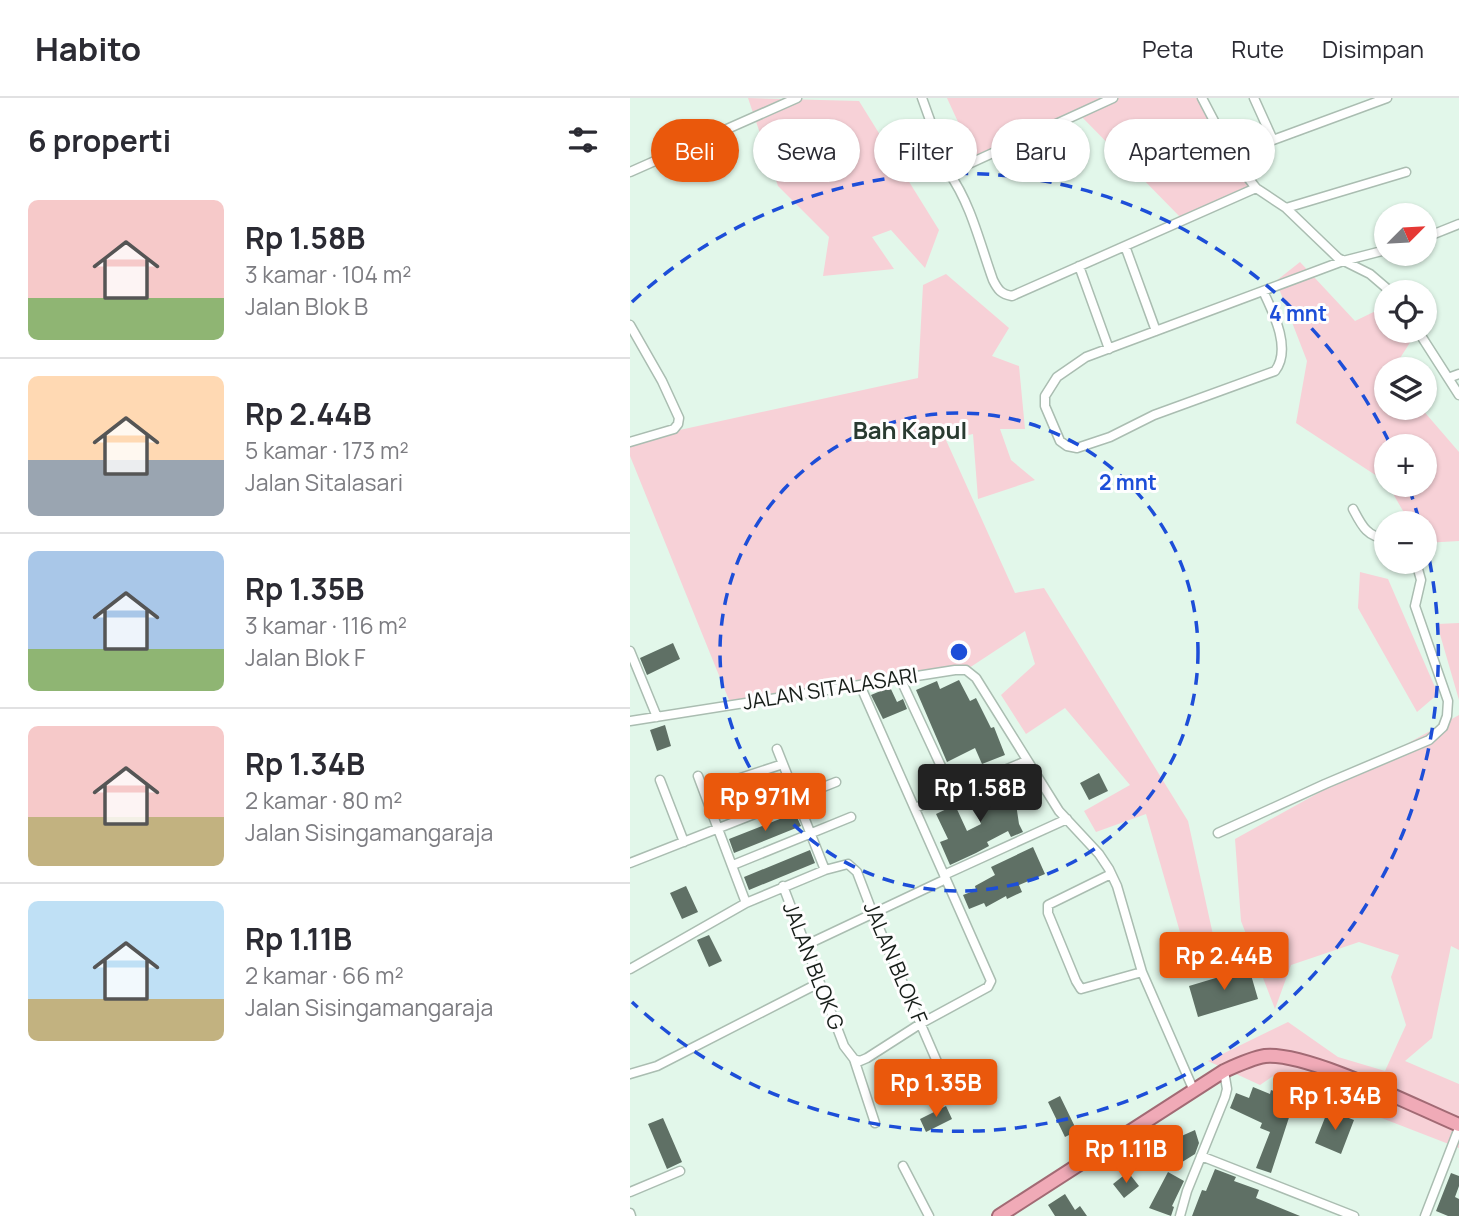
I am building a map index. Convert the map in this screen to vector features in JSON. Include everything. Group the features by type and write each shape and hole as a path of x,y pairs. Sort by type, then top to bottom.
{"highway":[{"path":"1007,1214 1224,1070 1264,1056 1291,1059 1328,1070 1459,1127"}],"street":[{"path":"630,172 797,98"},
{"path":"922,98 930,119"},
{"path":"977,160 1113,98"},
{"path":"1202,98 1213,119"},
{"path":"1254,98 1264,119"},
{"path":"1275,139 1387,98"},
{"path":"1286,208 1406,172"},
{"path":"956,182 966,203 993,281 998,290 1012,296 1256,188"},
{"path":"1252,182 1286,208 1343,261 1377,280"},
{"path":"1437,233 1459,224"},
{"path":"1125,246 1156,331"},
{"path":"1263,291 1281,336 1280,361 1275,371 1154,415 1090,445 1077,448 1060,441 1045,406 1045,396 1057,377 1067,368 1086,357 1343,261 1374,253"},
{"path":"1079,266 1109,349"},
{"path":"630,324 667,390 679,418 674,429 630,442"},
{"path":"1426,343 1459,395"},
{"path":"1448,378 1459,374"},
{"path":"1353,509 1367,532 1374,536"},
{"path":"1218,834 1325,784 1429,740 1443,727 1448,701 1415,606 1421,580 1419,574"},
{"path":"630,651 657,717"},
{"name":"JALAN SITALASARI","path":"630,721 966,670 976,678 1026,761 1067,819 1099,854 1111,874 1117,886 1142,972 1194,1091"},
{"path":"900,678 953,792"},
{"path":"854,1059 860,1061 867,1058 991,984 860,685"},
{"path":"630,969 746,903 825,870 777,749"},
{"path":"915,808 1026,761"},
{"path":"704,790 783,764"},
{"path":"698,776 746,903"},
{"path":"660,780 684,842"},
{"path":"630,863 836,782"},
{"path":"733,865 851,817"},
{"path":"804,946 1067,819"},
{"name":"JALAN BLOK F","path":"825,870 841,863 848,864 857,872 941,1071"},
{"path":"1111,874 1048,905 1048,914 1076,981 1082,989 1142,972"},
{"name":"JALAN BLOK G","path":"783,886 844,1046 854,1059 875,1123"},
{"path":"630,1074 657,1066 819,983"},
{"path":"1180,1216 1225,1097 1227,1089 1224,1070"},
{"path":"1424,1216 1459,1127"},
{"path":"1201,1156 1354,1216"},
{"path":"903,1166 929,1216"},
{"path":"630,1192 680,1171"}],"shaded area":[{"path":"748,98 859,101 874,125 874,182 909,182 939,230 925,268 891,230 872,237 894,269 823,276 829,237 777,182 860,182 860,119 755,119"},
{"path":"947,98 1202,98 1215,119 1104,119 1104,139 1090,125 1090,119 1084,119 1079,114 1068,119 991,119 991,154 977,161 977,119 957,119"},
{"path":"1146,182 1252,182 1256,188 1183,220"},
{"path":"1300,262 1355,321 1374,312 1374,343 1410,343 1401,357 1374,357 1374,420 1431,420 1459,452 1459,541 1437,542 1437,511 1403,511 1395,497 1437,497 1437,434 1374,434 1374,474 1296,423 1307,361 1276,281"},
{"path":"946,274 1009,328 992,356 1019,366 1025,429 1000,429 1011,460 1035,480 978,499 973,434 946,440 1015,593 1044,588 1188,821 1217,953 1190,967 1146,814 1096,832 1084,811 1130,785 1065,708 1026,734 1001,695 1035,664 1025,631 966,670 731,705 630,456 630,443 666,433 918,378 923,285"},
{"path":"1360,572 1388,579 1438,694 1417,712 1358,608"},
{"path":"1459,623 1459,700 1437,624"},
{"path":"1459,715 1459,950 1451,946 1432,1038 1405,1061 1459,1084 1459,1148 1273,1076 1260,1085 1208,1061 1288,1022 1338,1057 1385,1071 1406,1025 1391,977 1399,955 1359,942 1291,965 1275,1009 1241,921 1235,839"}],"building":[{"path":"673,643 680,659 647,675 640,658"},
{"path":"959,680 970,701 976,698 991,728 994,727 1005,755 982,764 975,748 947,762 916,690 937,681 940,689"},
{"path":"890,687 897,702 903,699 907,709 883,719 871,695"},
{"path":"665,725 671,746 657,751 650,730"},
{"path":"1099,773 1108,791 1089,800 1080,783"},
{"path":"781,777 785,788 719,814 715,803"},
{"path":"998,785 1000,789 1009,786 1023,832 1011,837 1008,831 987,842 989,846 950,865 940,842 948,839 936,814 955,805 967,831 981,824 971,801 991,792 990,789"},
{"path":"795,813 801,826 734,853 729,839"},
{"path":"1033,847 1045,874 1019,885 1022,892 1007,899 1006,896 986,907 984,903 969,909 963,895 976,890 975,886 995,875 991,867"},
{"path":"810,850 815,863 749,890 744,877"},
{"path":"686,886 698,912 682,919 670,893"},
{"path":"709,935 722,961 709,967 697,940"},
{"path":"1249,968 1258,999 1198,1017 1189,986"},
{"path":"1253,1087 1295,1099 1271,1173 1256,1168 1270,1132 1260,1128 1262,1123 1230,1108 1236,1093 1249,1098"},
{"path":"1060,1096 1077,1131 1065,1137 1048,1102"},
{"path":"946,1106 952,1119 926,1132 920,1119"},
{"path":"1328,1110 1354,1120 1341,1154 1315,1143"},
{"path":"663,1118 682,1162 667,1169 648,1124"},
{"path":"1195,1130 1199,1143 1195,1154 1171,1169 1159,1146"},
{"path":"1215,1169 1236,1177 1234,1181 1259,1190 1256,1198 1300,1216 1192,1216 1202,1190 1206,1191"},
{"path":"1128,1172 1139,1186 1124,1198 1113,1184"},
{"path":"1168,1172 1184,1181 1172,1206 1171,1216 1149,1208"},
{"path":"1451,1173 1459,1176 1455,1197 1459,1199 1459,1216 1448,1216 1436,1211"},
{"path":"1065,1194 1075,1210 1080,1206 1087,1216 1055,1216 1048,1205"}],"district":[{"name":"Bah Kapul","path":"910,431"}]}
